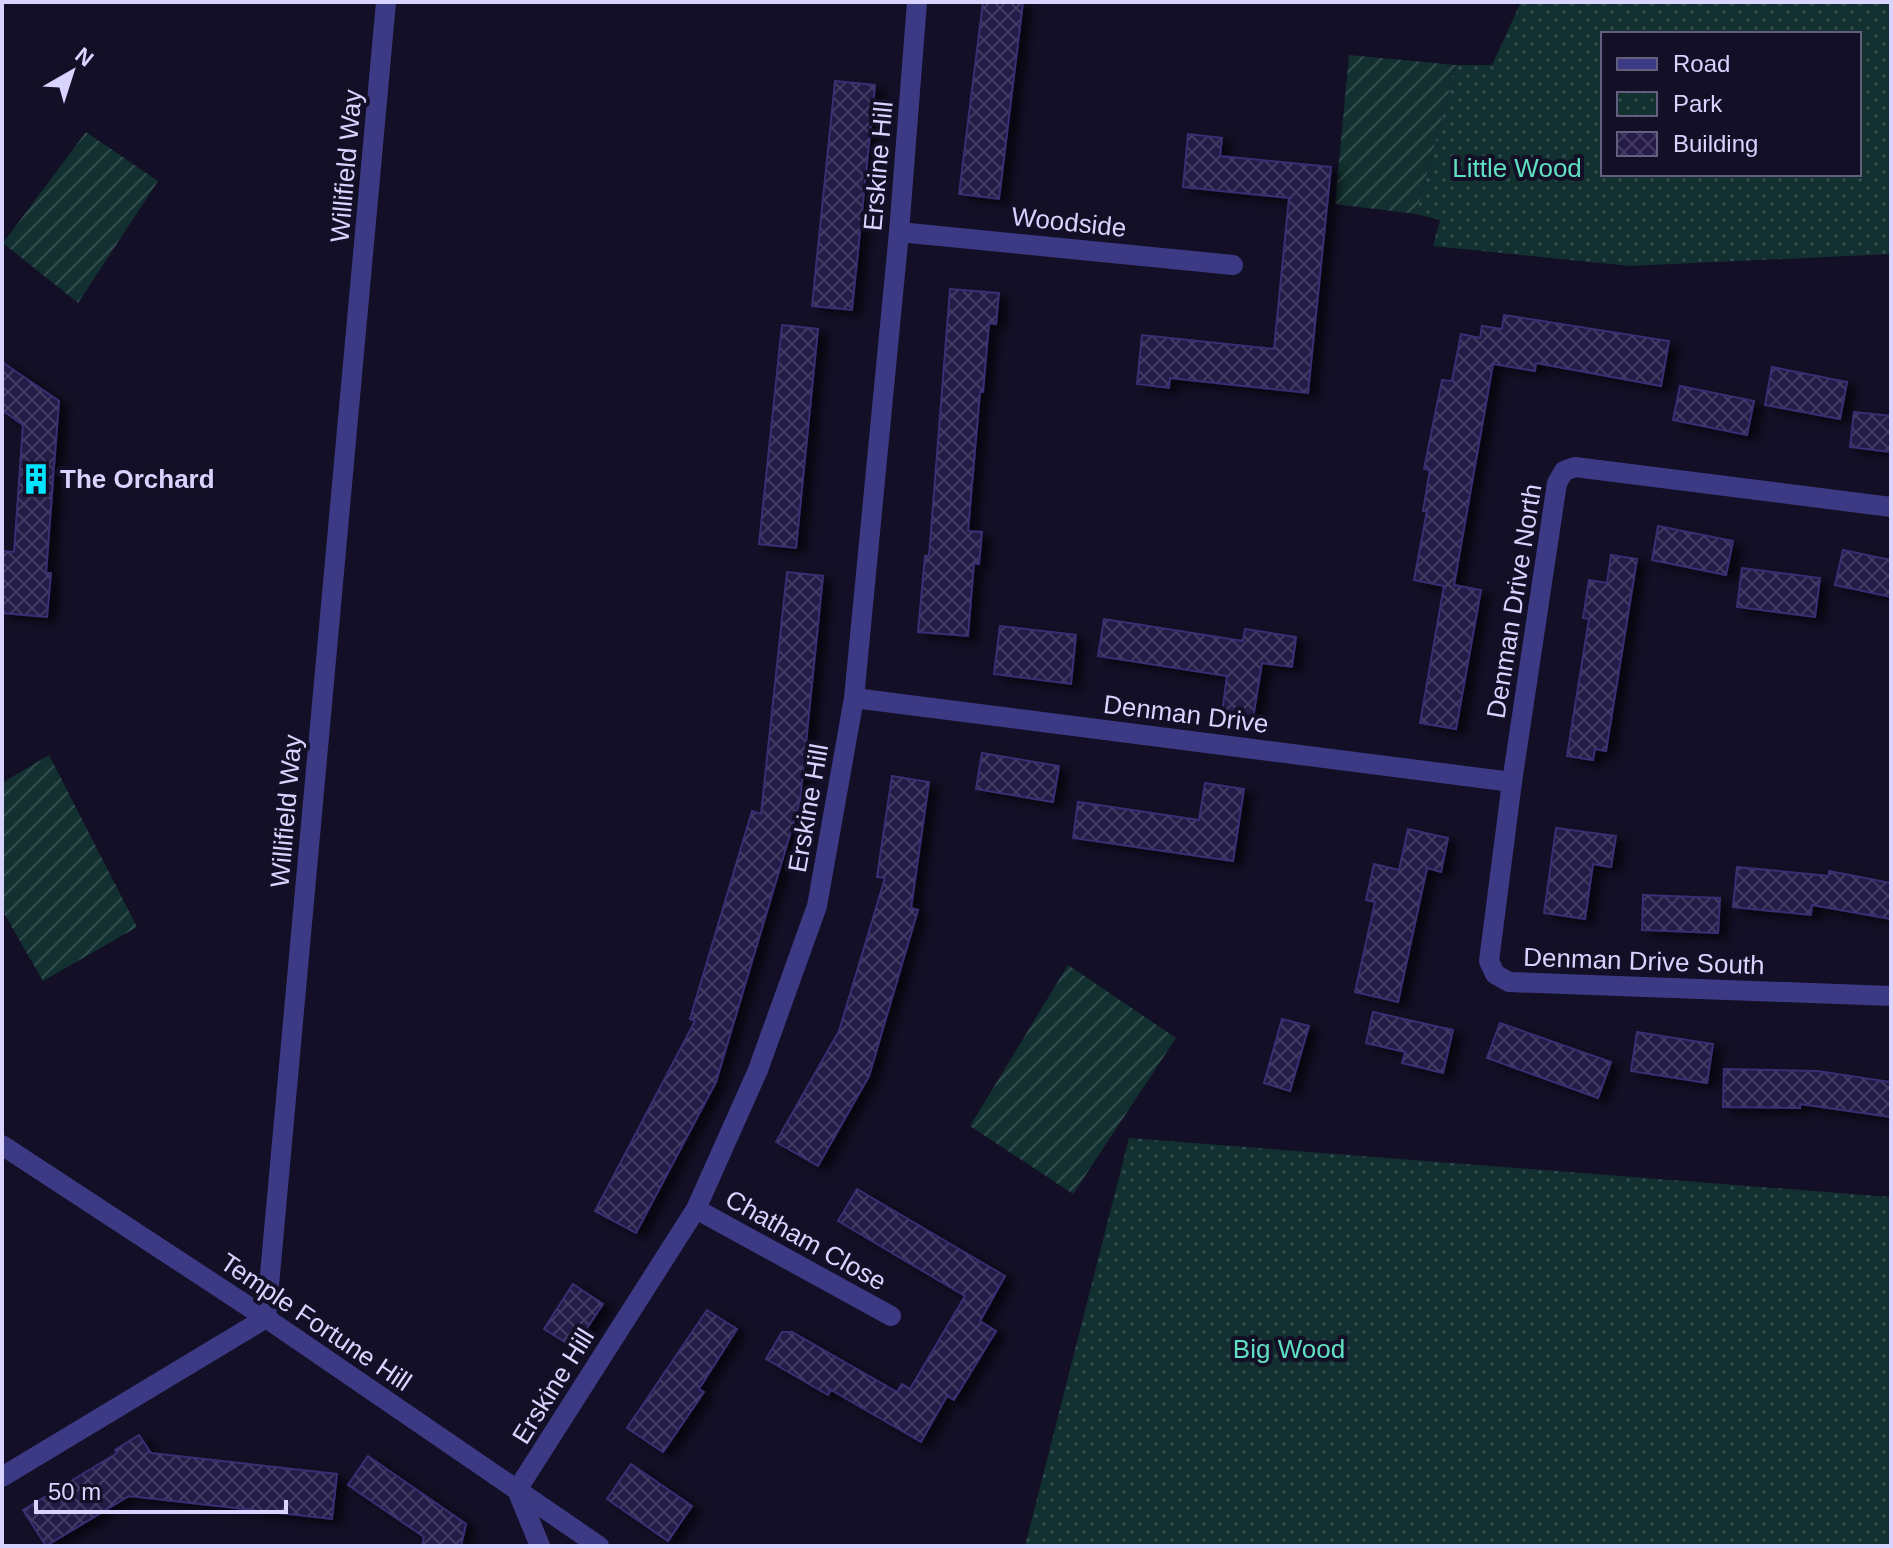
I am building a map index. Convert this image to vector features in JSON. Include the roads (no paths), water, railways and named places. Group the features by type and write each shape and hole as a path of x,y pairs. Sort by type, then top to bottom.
{"street":[{"name":"Willifield Way","path":"266,1318 386,2"},
{"name":"Erskine Hill","path":"517,1490 696,1209 758,1070 817,906 854,698 899,232 917,2"},
{"name":"Woodside","path":"899,232 1233,265"},
{"name":"Denman Drive North","path":"1512,782 1557,483 1564,471 1575,467 1891,507"},
{"name":"Denman Drive","path":"854,698 1512,782"},
{"name":"Denman Drive South","path":"1512,782 1489,961 1495,974 1509,982 1891,996"},
{"name":"Temple Fortune Hill","path":"2,1145 266,1318 599,1546"},
{"name":"Chatham Close","path":"696,1209 891,1316"},
{"path":"2,1477 266,1318"},
{"path":"517,1490 540,1546"}],"place":[{"name":"The Orchard","path":"36,479"}],"park label":[{"name":"Little Wood","path":"1517,168"},
{"name":"Big Wood","path":"1289,1349"}]}
